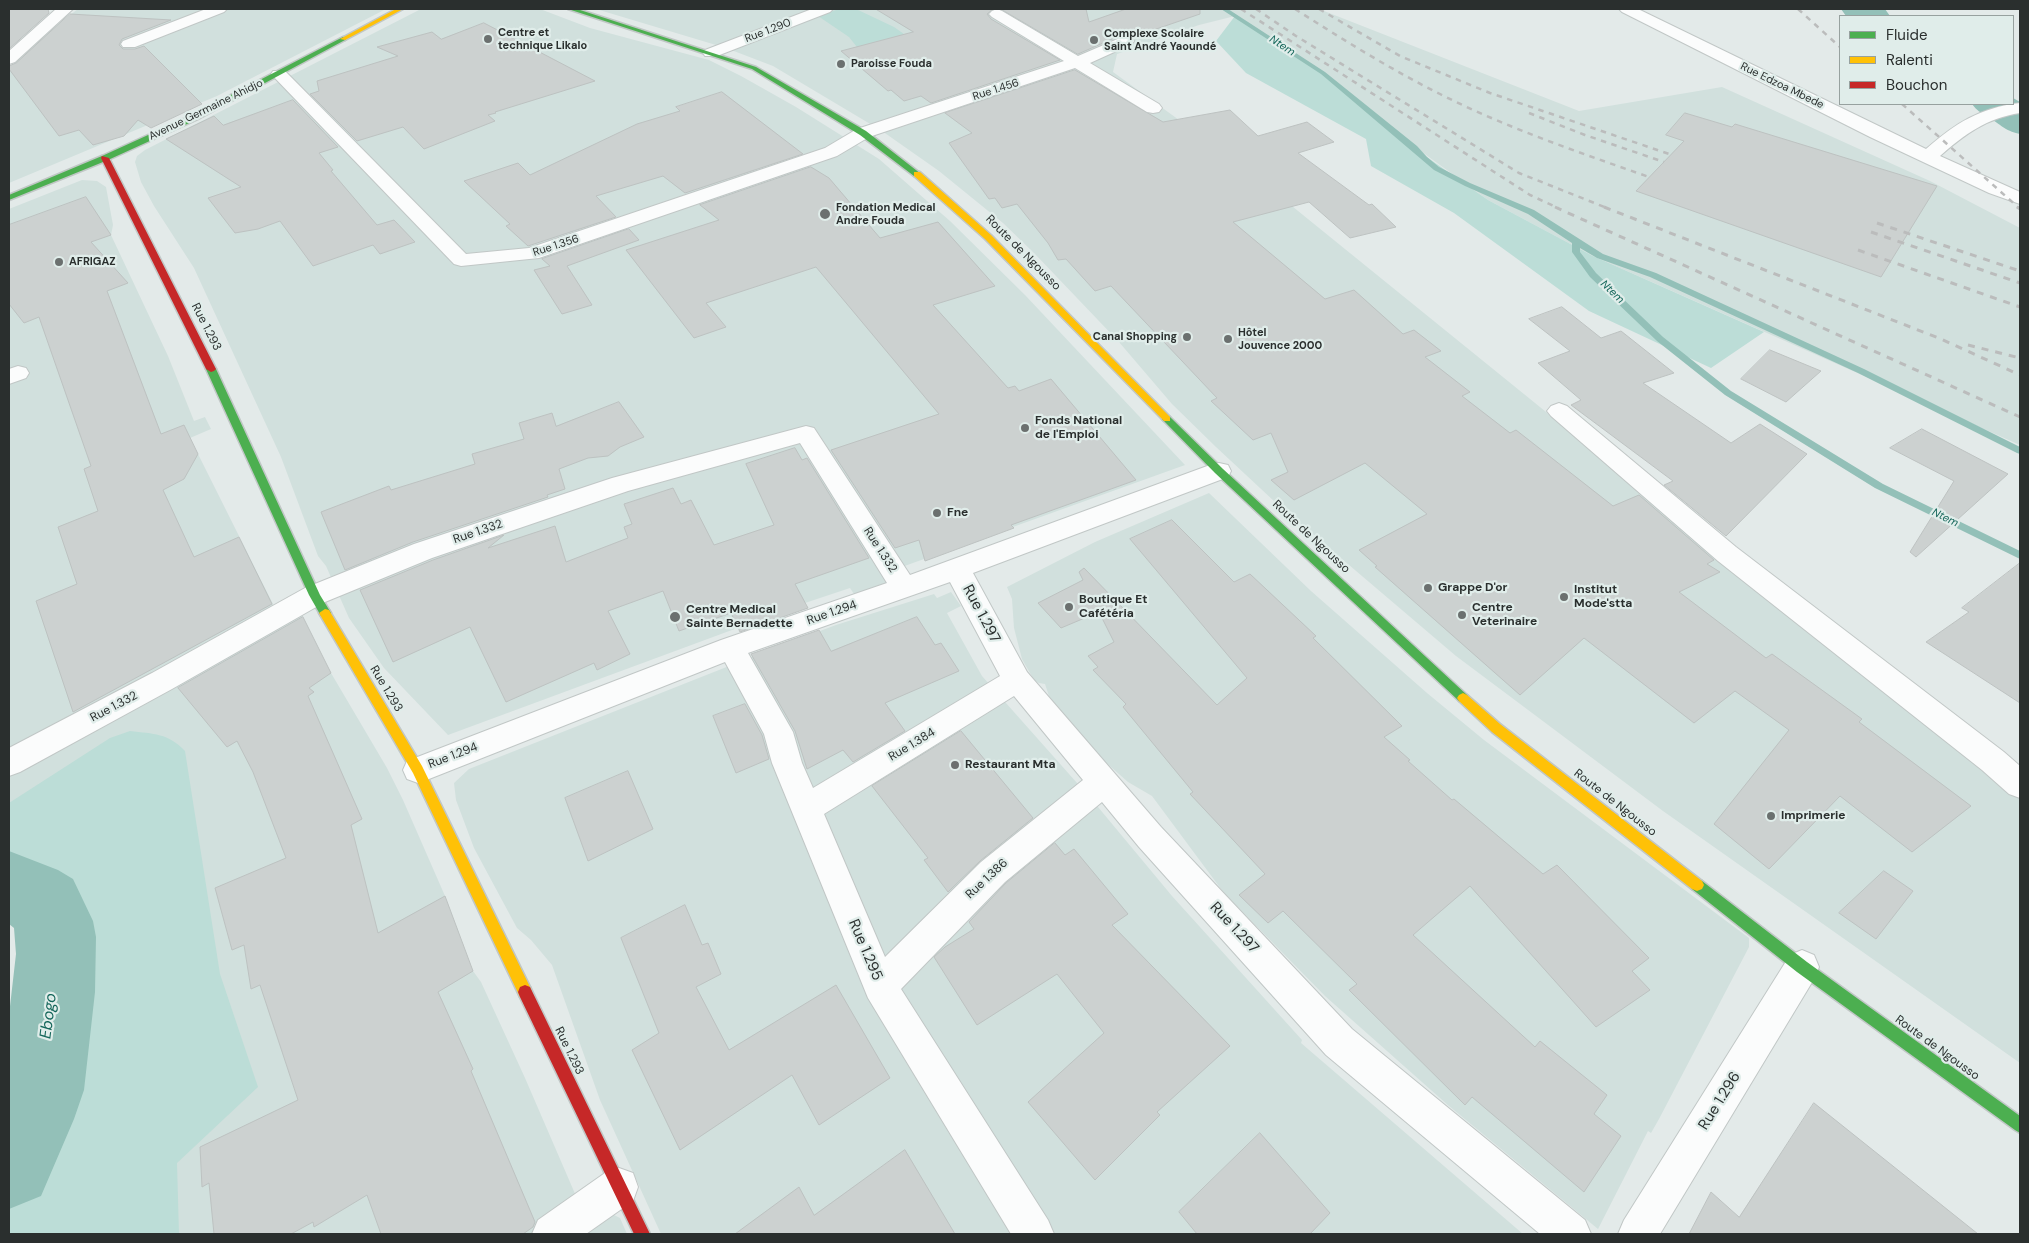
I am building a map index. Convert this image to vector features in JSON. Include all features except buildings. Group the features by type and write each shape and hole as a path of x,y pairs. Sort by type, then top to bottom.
{"main road":[{"name":"Avenue Germaine Ahidjo","path":"9,198 106,158 195,117 400,9"},
{"name":"Route de Ngousso","path":"571,9 754,68 863,133 924,179 988,237 1219,471 1496,728 1802,967 2020,1125"},
{"name":"Rue 1.293","path":"106,158 206,358 315,595 418,770 642,1234"}],"street":[{"path":"9,59 65,9"},
{"path":"129,44 219,9"},
{"name":"Rue 1.290","path":"712,53 825,9"},
{"name":"Rue Edzoa Mbede","path":"1627,9 1876,133 1929,156 1996,189 2020,198"},
{"path":"997,14 1153,108"},
{"name":"Rue 1.456","path":"863,133 1078,62 1126,41"},
{"name":"Rue 1.356","path":"279,74 461,260 532,254 830,152 863,133"},
{"path":"1929,156 1966,124 1995,113 2017,108"},
{"path":"1558,411 1727,554 1993,761 2020,785"},
{"name":"Rue 1.332","path":"9,763 162,681 315,595 423,551 621,484 806,434 904,587"},
{"name":"Rue 1.294","path":"418,770 730,648 957,569 1219,471"},
{"name":"Rue 1.297","path":"957,569 1017,680 1150,838 1339,1042 1571,1234"},
{"name":"Rue 1.295","path":"730,648 778,732 787,763 880,986 1034,1234"},
{"name":"Rue 1.384","path":"806,809 1017,680"},
{"name":"Rue 1.386","path":"880,986 992,872 1104,782"},
{"name":"Rue 1.296","path":"1638,1234 1802,967"},
{"path":"552,1234 619,1187"}],"shaded area":[{"path":"78,9 384,10 217,96 9,183 9,70 22,52"},
{"path":"421,9 540,9 590,28 709,60 796,107 879,159 950,221 1025,295 1185,465 899,568 902,577 856,597 850,588 805,603 448,735 384,668 349,618 326,566 318,556 281,457 194,268 154,206 141,182 135,162 137,156 145,150"},
{"path":"596,9 1319,9 1579,111 1722,87 1930,181 2020,228 2020,445 1593,256 1488,200 1235,16 1199,25 1117,54 1113,72 1245,168 2020,796 2020,1063 1663,811 1456,656 1275,502 1216,447 1172,404 1119,342 1035,254 1003,223 939,171 882,131 773,66 726,48"},
{"path":"82,180 97,181 106,187 113,225 111,235 168,356 194,421 205,417 211,429 190,438 274,606 301,614 331,673 387,768 445,896 473,971 481,982 525,1078 576,1196 620,1218 627,1234 156,1234 9,833 9,209"},
{"path":"1209,493 1311,591 1427,693 1484,740 1749,938 1749,947 1659,1119 1651,1133 1648,1131 1598,1229 1449,1106 1325,996 1224,893 1152,796 1128,782 1103,760 1051,702 1045,684 1034,680 1022,659 1014,628 1012,599 1007,587 1095,542"},
{"path":"951,592 961,606 947,613 982,676 1093,801 1172,896 1302,1040 1301,1043 1523,1234 661,1234 600,1100 552,965 531,940 517,928 474,848 456,800 454,783 469,769 772,649 836,625 934,594 937,598"}],"green space":[{"path":"839,9 856,9 894,27 928,51 857,47 849,37 818,16"},
{"path":"1235,16 1323,73 1414,148 1488,200 1593,256 1764,332 1711,368 1589,311 1454,213 1371,166 1366,139 1246,73 1216,41"},
{"path":"130,731 160,735 173,741 185,751 220,974 258,1087 177,1163 179,1234 9,1234 9,1059 20,1013 35,924 9,911 9,803 110,738"}],"waterway":[{"name":"Ntem","path":"1224,9 1323,73 1437,169 1468,185 1531,212 1576,242"},
{"path":"1859,9 1870,15"},
{"path":"1994,105 2002,108 2020,122"},
{"path":"1576,242 1600,256 1653,275 1861,371 2020,451"},
{"name":"Ntem","path":"1576,242 1576,252 1593,275 1660,339 1728,393 1879,486 2020,555"},
{"name":"Ebogo","path":"9,887 36,898 45,905 53,921 56,937 54,992 40,1090 30,1119 9,1164"}],"railway":[{"path":"1241,9 1530,195 1558,208"},
{"path":"1256,9 1296,36 1519,173 1607,208"},
{"path":"1295,9 1385,64 1465,106 1543,139 1649,177"},
{"path":"1319,9 1400,56 1490,93 1672,155"},
{"path":"1798,9 1839,46"},
{"path":"1903,105 2019,208"},
{"path":"1529,113 1585,135 1664,162"},
{"path":"1555,207 2020,417"},
{"path":"1604,207 1941,339 2020,375"},
{"path":"1877,223 2020,271"},
{"path":"1871,232 2020,283"},
{"path":"1858,250 2020,307"},
{"path":"1968,345 2020,358"}],"traffic: fast":[{"path":"571,9 754,68 863,133 917,174"},
{"path":"9,198 105,158 195,117 343,39"},
{"path":"211,369 325,613"},
{"path":"1167,419 1219,471 1463,698"},
{"path":"1697,885 1802,967 2020,1125"}],"traffic: slow":[{"path":"343,39 400,9"},
{"path":"917,174 988,237 1167,419"},
{"path":"325,613 418,770 525,992"},
{"path":"1463,698 1496,728 1697,885"}],"traffic: jam":[{"path":"105,158 211,369"},
{"path":"525,992 642,1234"}],"place":[{"name":"Centre et technique Likalo","path":"488,39"},
{"name":"Complexe Scolaire Saint André Yaoundé","path":"1094,40"},
{"name":"Paroisse Fouda","path":"841,64"},
{"name":"Fondation Medical Andre Fouda","path":"825,214"},
{"name":"AFRIGAZ","path":"59,262"},
{"name":"Canal Shopping","path":"1187,337"},
{"name":"Hôtel Jouvence 2000","path":"1228,339"},
{"name":"Fonds National de l'Emploi","path":"1025,428"},
{"name":"Fne","path":"937,513"},
{"name":"Grappe D'or","path":"1428,588"},
{"name":"Institut Mode'stta","path":"1564,597"},
{"name":"Boutique Et Cafétéria","path":"1069,607"},
{"name":"Centre Veterinaire","path":"1462,615"},
{"name":"Centre Medical Sainte Bernadette","path":"675,617"},
{"name":"Restaurant Mta","path":"955,765"},
{"name":"Imprimerie","path":"1771,816"}]}
